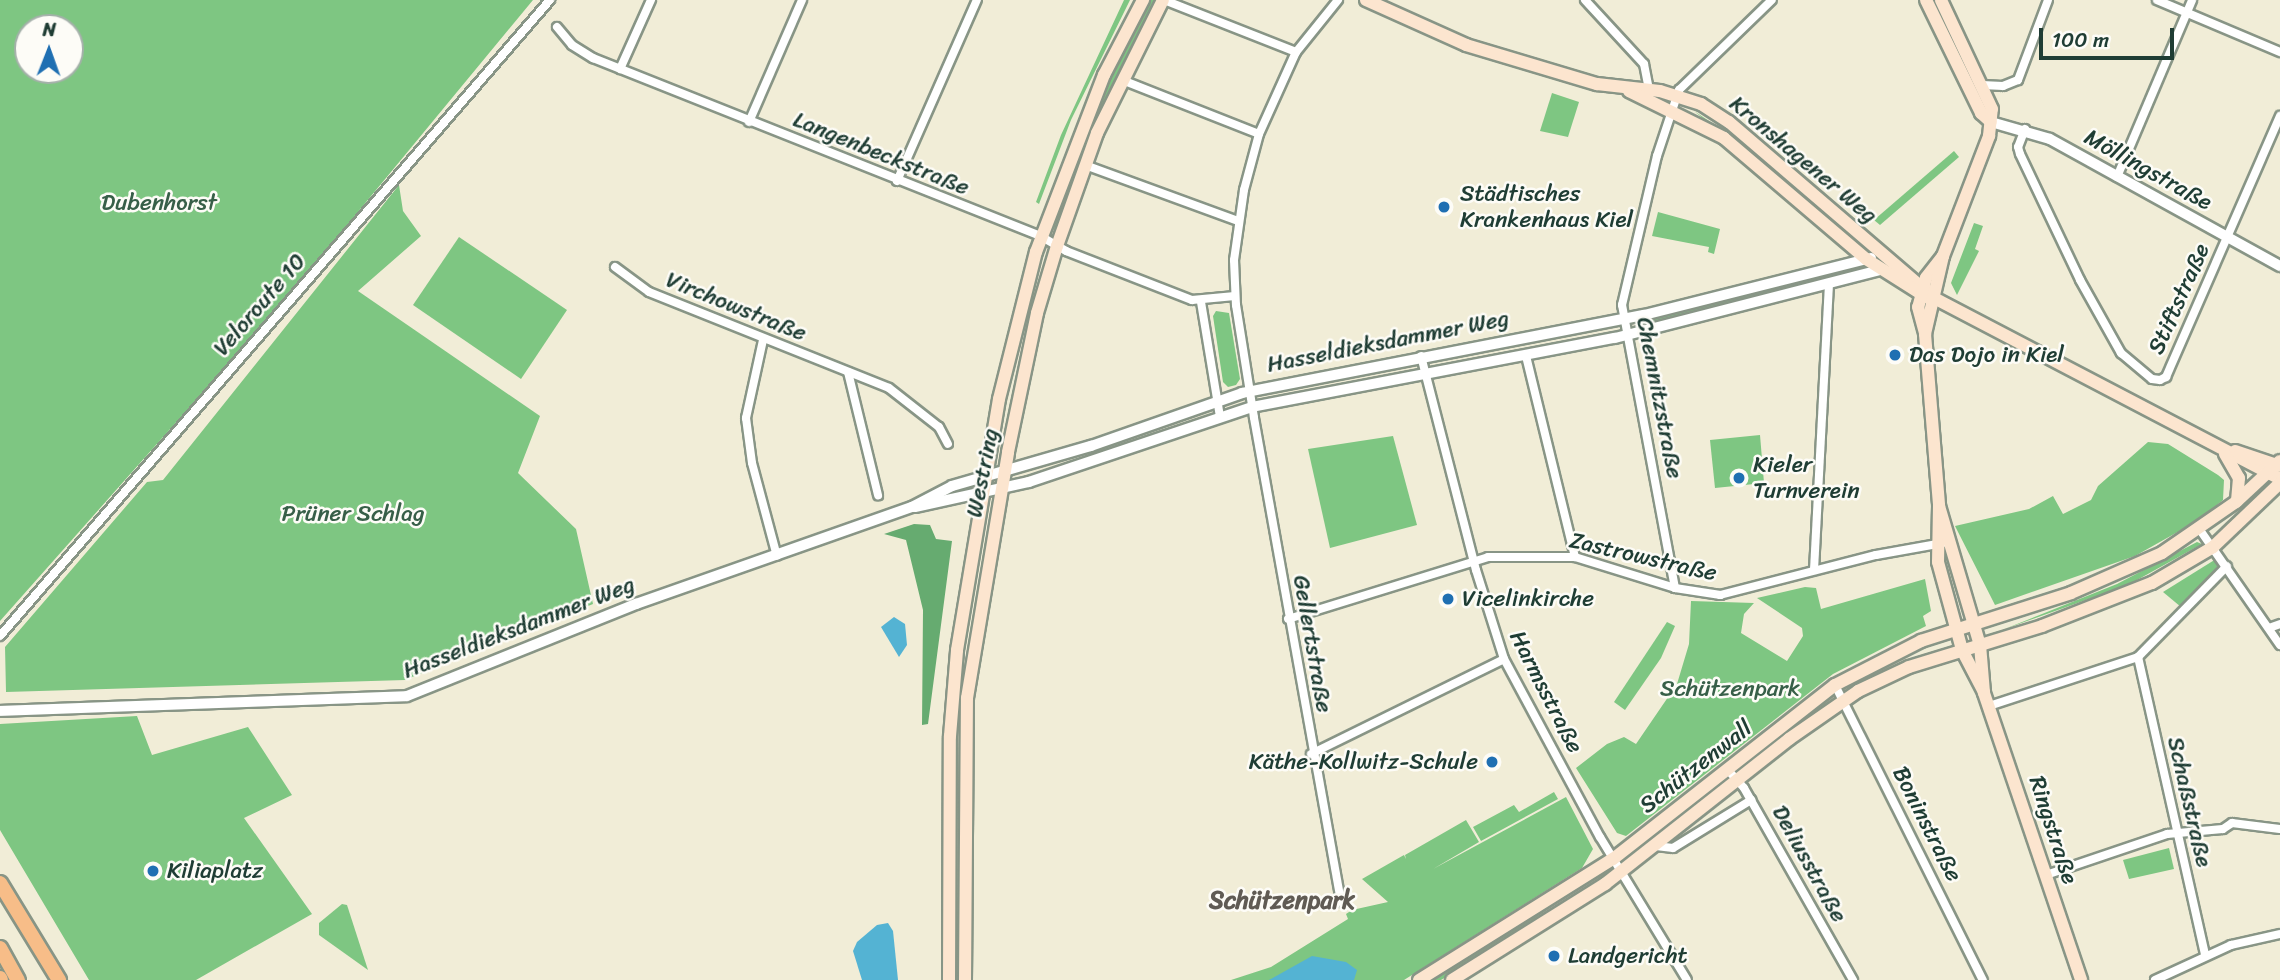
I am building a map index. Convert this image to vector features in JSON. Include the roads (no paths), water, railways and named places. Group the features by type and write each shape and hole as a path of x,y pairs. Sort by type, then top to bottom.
{"highway":[{"path":"0,883 59,980"},
{"path":"0,948 18,980"}],"main road":[{"name":"Westring","path":"950,980 950,736 957,650 984,477 1013,332 1042,237 1104,75 1143,0"},
{"name":"Westring","path":"965,980 964,736 1003,472 1037,313 1057,246 1085,165 1122,80 1164,0"},
{"name":"Kronshagener Weg","path":"1366,0 1466,45 1629,91 1649,89 1677,95 1729,122 1921,291"},
{"path":"1926,0 1980,113 1990,122"},
{"path":"1924,334 1943,257 1990,122 1992,109 1941,0"},
{"name":"Kronshagener Weg","path":"1629,91 1638,99 1671,110 1735,146 1881,270 2218,445 2276,467 2280,481"},
{"path":"1943,257 1921,291 1918,320 1924,334 1943,543"},
{"path":"2218,445 2239,478 2236,502"},
{"name":"Schützenwall","path":"1419,980 1614,859 1835,685 1921,641 2105,579 2200,530 2276,467"},
{"name":"Schützenwall","path":"1452,980 1622,872 1843,700 1909,667 2123,596 2213,547 2280,481"},
{"name":"Ringstraße","path":"1943,543 1975,625 1980,645 1984,692"},
{"name":"Ringstraße","path":"1943,543 1955,631 1984,692 2081,980"}],"street":[{"name":"Veloroute 10","path":"0,636 550,0"},
{"path":"620,69 651,0"},
{"path":"749,122 802,0"},
{"path":"897,181 977,0"},
{"path":"1164,0 1296,52"},
{"name":"Gellertstraße","path":"1338,0 1296,52 1259,134 1238,221 1235,296 1311,754 1342,902"},
{"path":"1585,0 1644,64 1649,89"},
{"name":"Chemnitzstraße","path":"1675,588 1622,305 1677,95 1688,79 1772,0"},
{"path":"1982,85 2003,86 2018,80 2048,0"},
{"path":"2157,0 2280,52"},
{"path":"2117,177 2192,0"},
{"name":"Langenbeckstraße","path":"557,27 578,50 620,69 1201,302"},
{"path":"1122,80 1259,134"},
{"name":"Stiftstraße","path":"2025,129 2018,147 2020,154 2080,280 2121,353 2151,379 2160,380 2166,377 2280,116"},
{"name":"Möllingstraße","path":"1990,122 2025,129 2280,266"},
{"path":"1085,165 1238,221"},
{"name":"Hasseldieksdammer Weg","path":"912,507 945,488 1003,472 1250,391 1625,318 1866,259 1885,257"},
{"name":"Virchowstraße","path":"615,267 649,292 848,372 907,400 939,427 948,444"},
{"name":"Hasseldieksdammer Weg","path":"0,711 407,696 636,604 912,507 1000,490 1252,407 1628,335 1881,270"},
{"path":"1814,570 1829,284"},
{"path":"1220,417 1201,302 1235,296"},
{"path":"763,340 746,418 752,463 777,556"},
{"name":"Harmsstraße","path":"1421,356 1474,561 1504,659 1614,859 1687,980"},
{"path":"1526,356 1575,557"},
{"path":"848,372 878,495"},
{"path":"2200,530 2280,645"},
{"name":"Zastrowstraße","path":"1288,619 1474,561 1523,554 1575,557 1675,588 1720,595 1814,570 1943,543"},
{"path":"1989,706 2138,657 2227,566"},
{"path":"2269,628 2280,624"},
{"name":"Schaßstraße","path":"2138,657 2204,955"},
{"path":"1311,754 1504,659"},
{"name":"Boninstraße","path":"1835,685 1983,980"},
{"name":"Deliusstraße","path":"1727,769 1751,800 1853,980"},
{"name":"Schützenwall","path":"1656,846 1672,848 1751,800"},
{"path":"2046,875 2176,834 2223,829 2232,823 2280,829"},
{"path":"2155,980 2204,955 2280,934"}],"water":[{"path":"894,617 905,624 907,645 899,657 881,627"},
{"path":"888,923 893,931 898,980 862,980 853,951 857,942 877,925"},
{"path":"1312,956 1346,962 1357,970 1354,980 1269,980"}],"place":[{"name":"Städtisches Krankenhaus Kiel","path":"1444,207"},
{"name":"Das Dojo in Kiel","path":"1895,355"},
{"name":"Kieler Turnverein","path":"1739,478"},
{"name":"Vicelinkirche","path":"1448,599"},
{"name":"Käthe-Kollwitz-Schule","path":"1492,762"},
{"name":"Kiliaplatz","path":"153,871"},
{"name":"Landgericht","path":"1554,956"}],"district":[{"name":"Schützenpark","path":"1282,901"}],"park label":[{"name":"Dubenhorst","path":"159,203"},
{"name":"Prüner Schlag","path":"353,514"}]}
